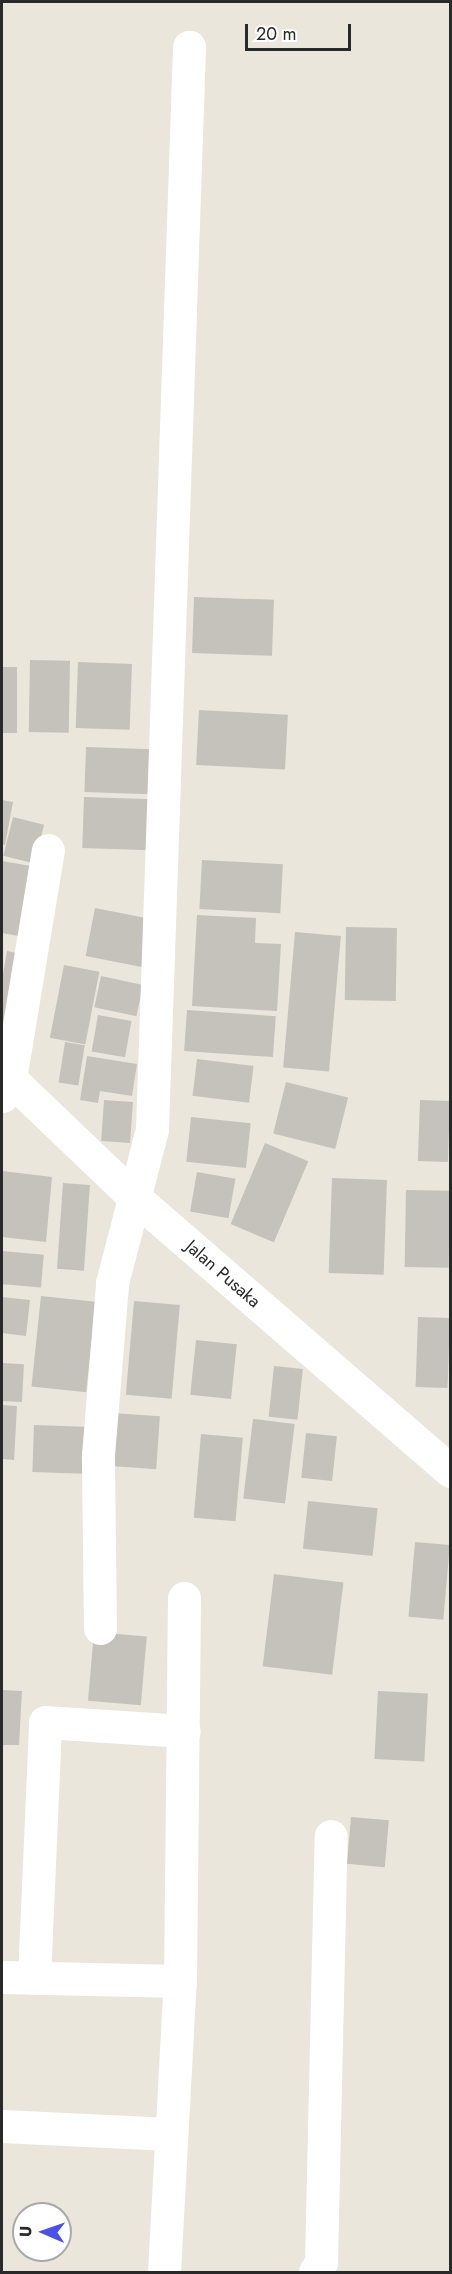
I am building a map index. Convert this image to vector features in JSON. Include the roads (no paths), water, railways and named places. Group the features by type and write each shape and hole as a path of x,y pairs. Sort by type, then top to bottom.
{"street":[{"path":"100,1628 99,1443 111,1283 133,1196 145,1166 152,1129 189,47"},
{"path":"4,1083 48,850"},
{"name":"Jalan Pusaka","path":"4,1083 450,1471"},
{"path":"165,2272 170,2134 180,1981 184,1599"},
{"path":"34,1978 45,1722 184,1731"},
{"path":"315,2272 321,2262 331,1836"},
{"path":"2,1977 180,1981"},
{"path":"2,2127 170,2134"}]}
